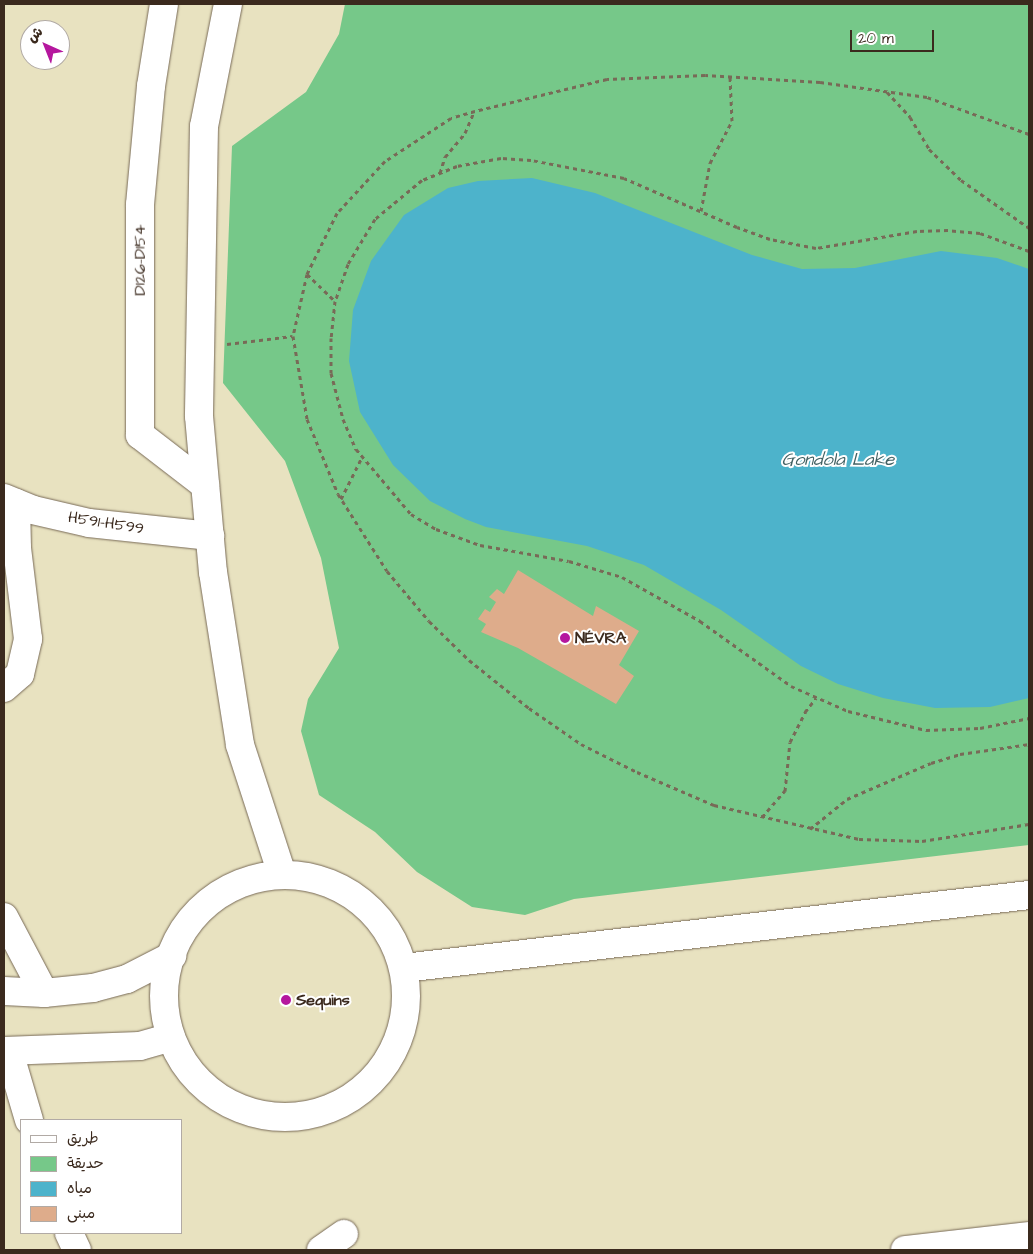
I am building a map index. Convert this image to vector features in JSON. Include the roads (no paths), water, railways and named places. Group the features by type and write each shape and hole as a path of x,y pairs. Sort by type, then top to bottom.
{"street":[{"name":"D126-D154","path":"164,4 151,86 140,205 140,435 205,485"},
{"path":"228,4 204,126 199,416 210,536 240,745 282,874"},
{"path":"4,688 20,674 28,639 10,501"},
{"name":"H591-H599","path":"10,501 89,523 210,536"},
{"path":"282,874 323,880 360,899 388,930 404,968 407,1001 401,1034 386,1064 364,1089 335,1107 303,1116 270,1116 238,1108 209,1091 186,1067 171,1037 164,995 176,942 194,915 220,894 249,880 282,874"},
{"path":"404,968 1029,896"},
{"path":"4,918 44,993"},
{"path":"4,991 44,993 93,988 127,979 172,956"},
{"path":"29,1119 6,1052 132,1046 171,1037"},
{"path":"69,1234 77,1250"},
{"path":"321,1250 344,1234"},
{"path":"905,1250 1029,1236"}],"water":[{"name":"Gondola Lake","path":"532,178 595,193 752,255 802,269 855,268 941,251 997,258 1029,269 1029,698 990,707 935,708 883,698 838,684 801,666 721,610 644,565 587,546 486,527 465,519 430,501 393,465 360,412 349,361 353,310 371,261 404,215 448,188 478,181"}],"place":[{"name":"NÉVRA","path":"565,638"},
{"name":"Sequins","path":"286,1000"}]}
